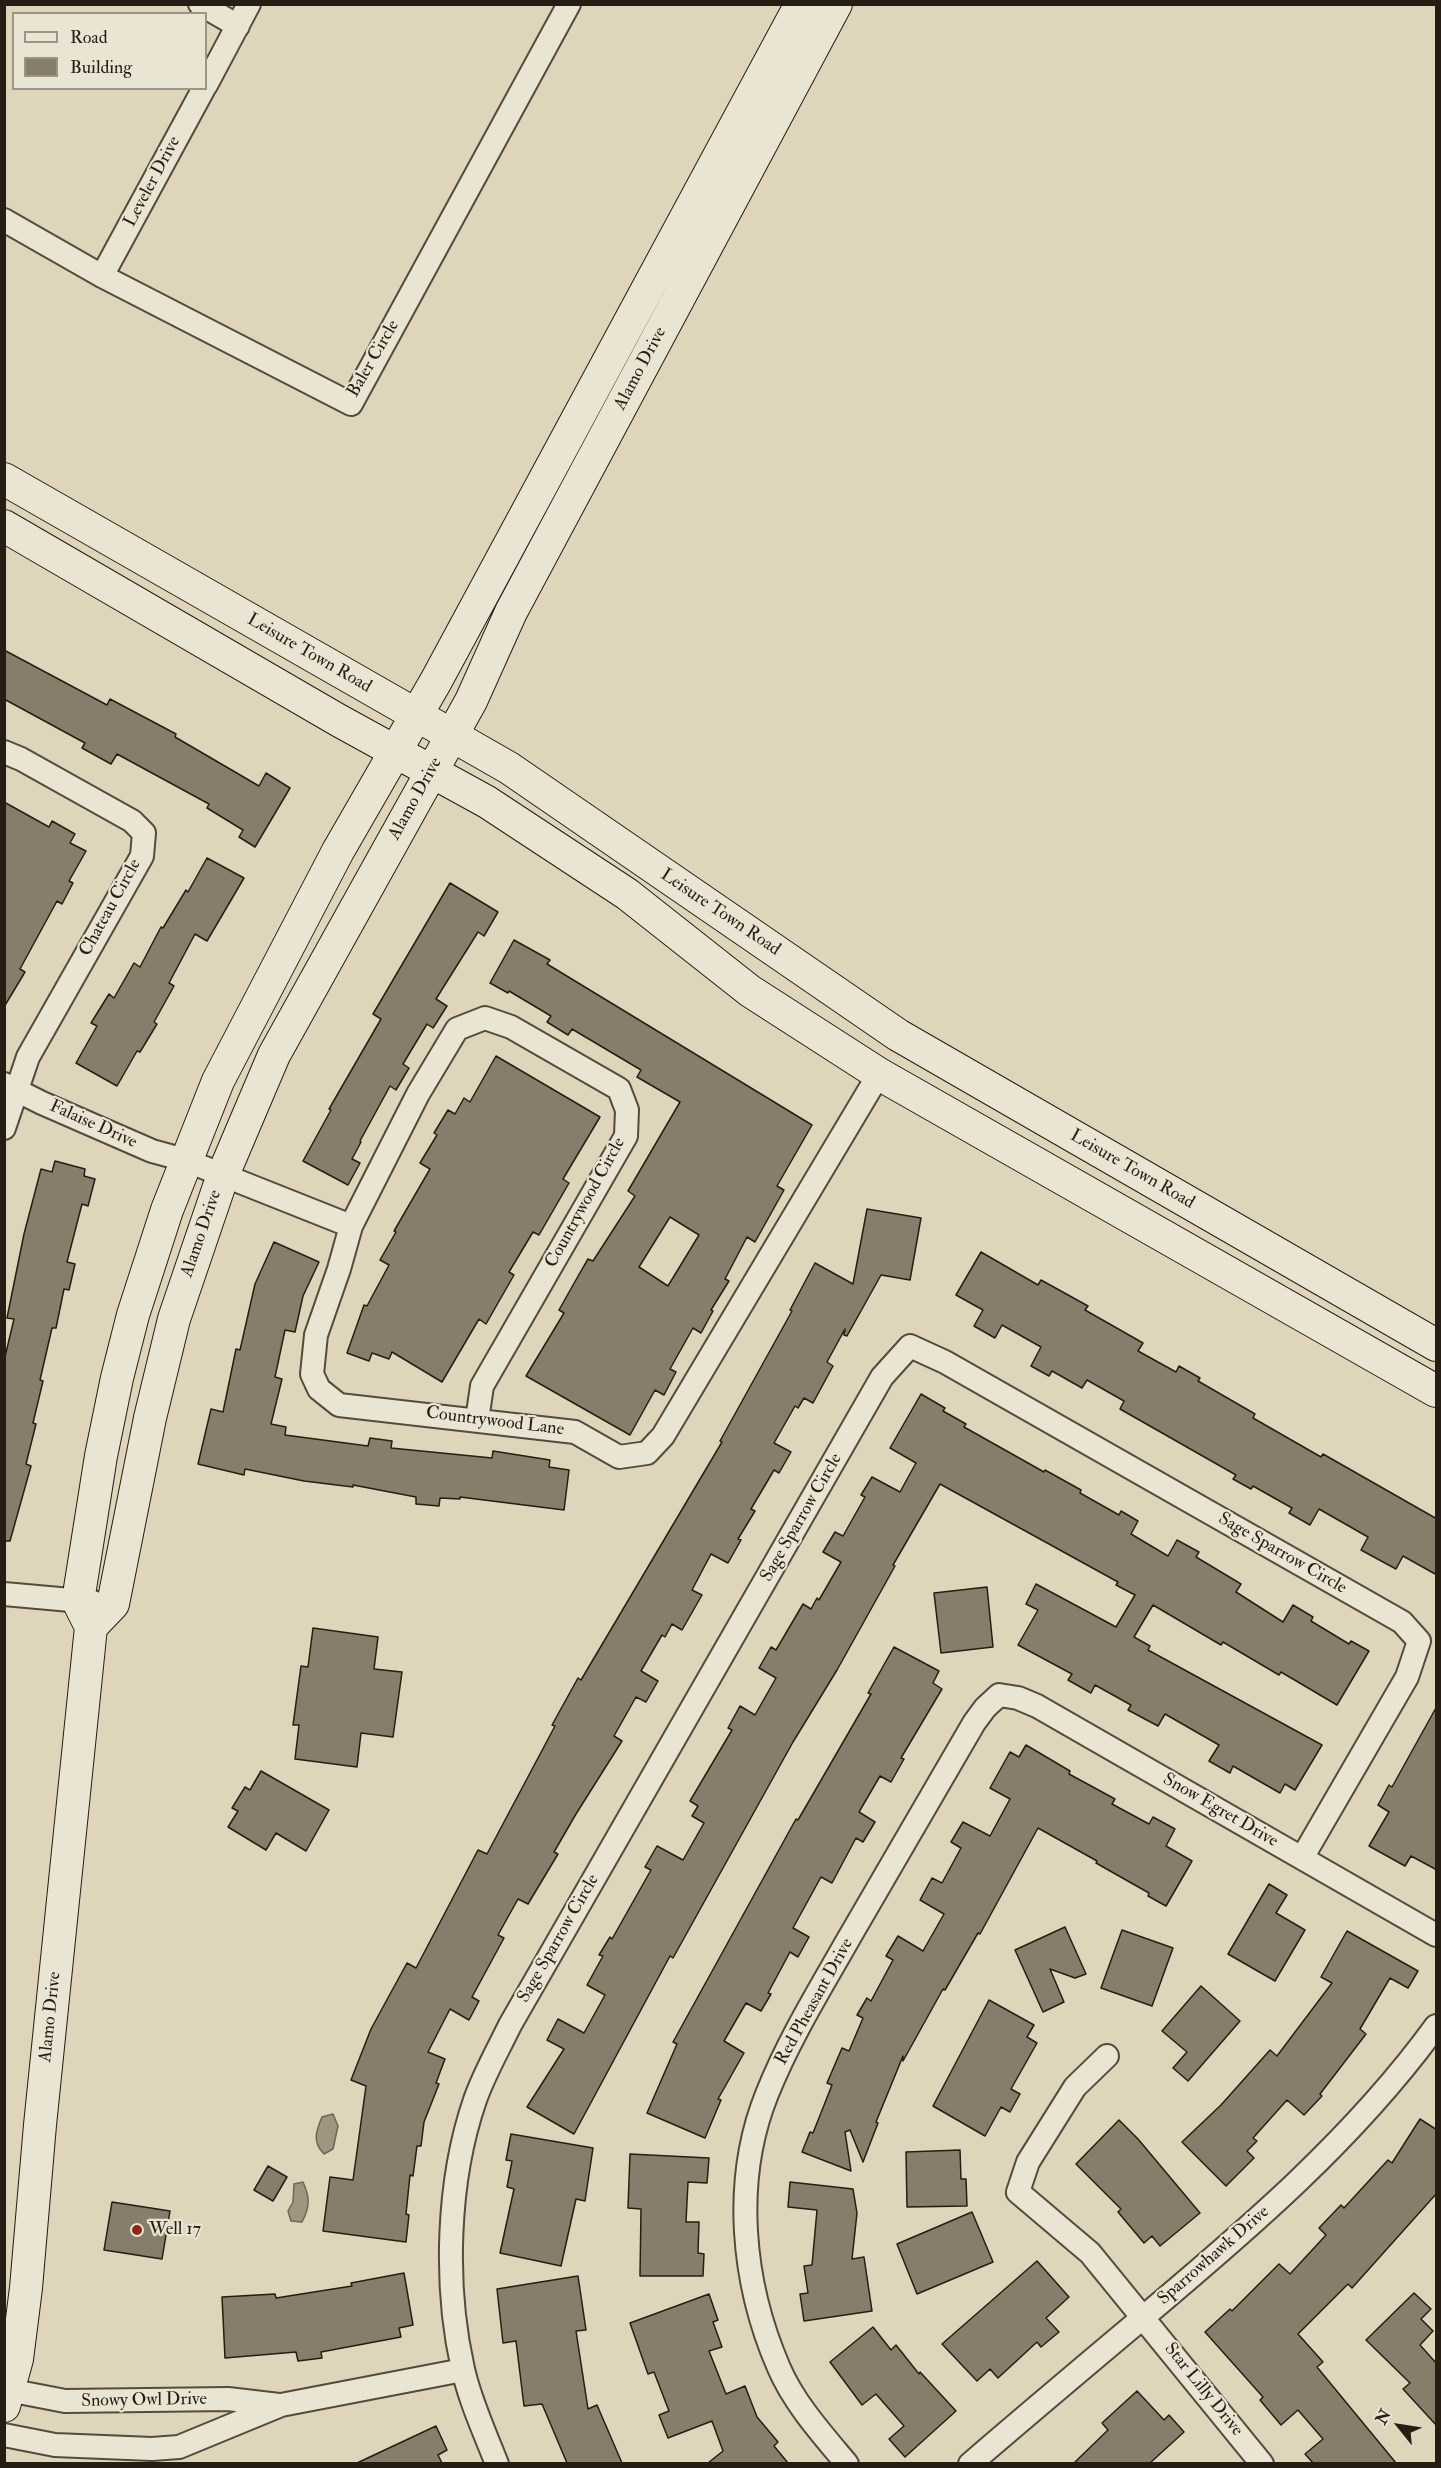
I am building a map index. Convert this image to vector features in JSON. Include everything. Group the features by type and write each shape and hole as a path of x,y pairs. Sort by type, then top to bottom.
{"main road":[{"name":"Alamo Drive","path":"6,2398 17,2359 26,2288 84,1614 101,1456 133,1315 185,1160 218,1081 254,1008 338,851 416,715 801,4"},
{"name":"Alamo Drive","path":"84,1614 113,1604 150,1418 174,1319 223,1175 274,1055 471,701 511,612 836,4"},
{"name":"Leisure Town Road","path":"4,479 509,768 898,1035 1437,1345"},
{"name":"Leisure Town Road","path":"4,526 395,752 487,802 627,894 750,991 879,1074 1437,1391"}],"street":[{"path":"200,4 238,26"},
{"name":"Leveler Drive","path":"207,83 249,4"},
{"name":"Baler Circle","path":"4,220 102,276 351,404 569,4"},
{"name":"Leveler Drive","path":"102,276 203,90"},
{"name":"Chateau Circle","path":"4,752 21,759 132,821 144,833 142,856 10,1087 4,1128"},
{"name":"Countrywood Circle","path":"351,1226 418,1094 457,1029 485,1018 511,1027 619,1089 627,1110 626,1136 482,1386 477,1420"},
{"name":"Countrywood Lane","path":"351,1226 316,1335 312,1374 319,1389 339,1405 575,1432 619,1457 647,1453 663,1436 879,1074"},
{"name":"Falaise Drive","path":"10,1087 152,1151 185,1160 351,1226"},
{"name":"Sage Sparrow Circle","path":"497,2463 463,2370 450,2248 457,2176 475,2099 510,2025 876,1387 910,1346 956,1368 1402,1622 1419,1641 1407,1677 1302,1858"},
{"path":"4,1594 84,1614"},
{"name":"Snow Egret Drive","path":"999,1695 1018,1698 1037,1706 1437,1935"},
{"name":"Red Pheasant Drive","path":"847,2463 812,2422 779,2369 758,2310 748,2267 745,2206 751,2149 766,2097 791,2038 974,1723 999,1695"},
{"name":"Sparrowhawk Drive","path":"970,2463 1246,2231 1309,2171 1407,2067 1437,2026"},
{"name":"Star Lilly Drive","path":"1107,2056 1075,2088 1028,2162 1018,2192 1090,2253 1262,2463"},
{"name":"Snowy Owl Drive","path":"4,2435 56,2445 152,2449 179,2447 281,2405 463,2370"},
{"name":"Snowy Owl Drive","path":"6,2398 65,2401 228,2399 281,2405"}],"shaded area":[{"path":"333,2114 338,2126 333,2149 324,2154 318,2145 317,2132 322,2117"},
{"path":"303,2182 308,2197 307,2212 302,2222 291,2221 288,2211 293,2202 294,2184"}],"building":[{"path":"4,650 107,705 110,699 176,734 175,737 259,786 266,773 290,788 255,847 239,837 243,830 207,808 209,804 117,754 111,764 82,748 85,743 4,699"},
{"path":"4,802 49,827 52,821 75,834 70,843 86,851 69,881 73,883 62,904 57,901 20,969 25,972 4,1007"},
{"path":"207,858 244,878 207,941 195,934 169,983 174,986 154,1022 157,1024 140,1052 137,1051 117,1086 76,1063 97,1026 91,1023 109,994 114,998 134,963 140,967 161,927 163,928 186,890 188,892"},
{"path":"450,883 498,912 484,936 478,932 436,999 447,1006 433,1028 427,1024 403,1064 409,1068 396,1090 390,1086 352,1159 360,1163 348,1185 303,1161 331,1110 329,1109 381,1019 373,1014"},
{"path":"514,940 550,960 547,964 812,1125 777,1186 784,1190 755,1242 747,1237 725,1279 729,1281 711,1310 713,1311 701,1333 693,1328 670,1369 676,1372 664,1395 655,1390 630,1435 526,1376 564,1313 559,1310 588,1259 593,1261 635,1196 628,1191 680,1102 637,1077 641,1070 572,1029 568,1035 547,1022 551,1016 509,991 508,993 490,983","holes":["670,1217 699,1235 668,1286 639,1267"]},
{"path":"496,1056 600,1117 563,1179 569,1183 539,1235 533,1232 509,1272 514,1275 486,1324 479,1319 442,1382 392,1352 389,1359 372,1353 369,1361 347,1353 364,1305 367,1306 389,1265 380,1260 430,1169 420,1163 437,1135 434,1133 448,1110 455,1114 464,1098 470,1102"},
{"path":"55,1161 85,1169 84,1176 95,1179 88,1206 82,1204 67,1262 75,1264 69,1290 64,1289 56,1328 52,1328 40,1380 43,1381 33,1423 36,1424 26,1464 31,1466 10,1541 4,1541 4,1361 14,1319 7,1318 24,1234 41,1169 52,1172"},
{"path":"867,1209 921,1218 910,1280 881,1275 847,1336 844,1335 845,1329 827,1362 833,1366 813,1403 804,1398 798,1408 795,1406 774,1443 791,1452 779,1473 774,1470 751,1509 755,1511 738,1539 741,1540 728,1563 711,1554 692,1590 702,1595 682,1630 672,1624 665,1637 662,1635 641,1671 658,1681 646,1702 636,1697 614,1736 622,1741 554,1852 558,1854 528,1904 518,1899 498,1935 504,1938 472,1997 479,2001 469,2020 450,2009 428,2052 445,2059 436,2083 439,2084 424,2122 421,2146 417,2146 413,2176 410,2175 406,2242 323,2231 330,2177 353,2180 366,2086 351,2080 371,2029 407,1963 416,1968 478,1850 487,1854 578,1678 581,1680 722,1442 720,1441 792,1311 790,1310 815,1263 853,1284"},
{"path":"274,1242 319,1262 303,1296 295,1332 285,1330 275,1377 282,1379 271,1424 286,1427 285,1435 368,1446 370,1438 392,1441 391,1448 492,1458 493,1451 550,1460 549,1467 569,1470 564,1510 460,1497 460,1499 440,1498 439,1506 416,1504 416,1497 353,1485 353,1487 304,1481 245,1469 244,1475 198,1464 211,1409 223,1412 236,1349 240,1350 255,1284"},
{"path":"981,1252 1038,1285 1041,1280 1088,1306 1085,1310 1143,1343 1138,1351 1176,1372 1179,1366 1200,1378 1198,1381 1255,1414 1253,1418 1321,1457 1323,1454 1437,1519 1437,1575 1403,1556 1396,1569 1361,1550 1368,1537 1319,1509 1310,1525 1289,1513 1292,1508 1253,1486 1251,1489 1233,1479 1236,1475 1120,1409 1124,1401 1087,1380 1082,1388 1052,1371 1049,1376 1031,1366 1041,1347 1002,1325 995,1338 974,1326 983,1310 956,1295"},
{"path":"921,1394 945,1408 943,1411 966,1424 964,1427 1081,1490 1080,1493 1119,1515 1121,1511 1138,1521 1131,1534 1168,1556 1177,1540 1199,1552 1196,1557 1241,1584 1236,1592 1283,1622 1293,1605 1313,1617 1311,1621 1349,1644 1351,1641 1369,1651 1337,1705 1223,1642 1221,1645 1153,1605 1134,1637 1150,1646 1148,1650 1322,1745 1295,1790 1285,1784 1280,1793 1233,1766 1230,1773 1209,1761 1219,1745 1165,1714 1158,1726 1128,1710 1131,1705 1095,1685 1091,1693 1068,1680 1072,1674 1018,1645 1038,1610 1026,1604 1036,1584 1116,1627 1135,1595 1116,1585 1118,1582 940,1484 673,1958 670,1956 574,2134 527,2107 564,2049 547,2040 558,2019 584,2033 605,1995 587,1985 603,1956 599,1955 610,1937 612,1939 651,1870 645,1867 657,1846 683,1860 704,1823 692,1816 698,1806 690,1801 732,1730 728,1728 740,1706 755,1715 776,1678 759,1668 771,1647 776,1650 803,1604 811,1609 817,1598 819,1600 841,1562 823,1552 835,1532 843,1536 865,1497 861,1495 872,1477 900,1492 916,1463 890,1448"},
{"path":"987,1587 993,1647 941,1653 934,1593"},
{"path":"313,1628 378,1637 374,1669 402,1672 393,1737 361,1733 357,1767 295,1759 299,1725 293,1725 301,1666 308,1667"},
{"path":"894,1647 939,1671 933,1683 942,1689 901,1758 904,1759 891,1782 880,1776 859,1812 875,1822 863,1842 856,1838 832,1883 821,1877 793,1928 809,1937 798,1957 790,1952 761,2011 746,2003 724,2041 744,2053 718,2099 721,2100 705,2138 647,2113 677,2044 673,2042 796,1819 798,1820 871,1694 868,1693"},
{"path":"1437,1706 1437,1870 1411,1856 1405,1866 1369,1846 1389,1812 1378,1805 1389,1785 1392,1787"},
{"path":"1026,1745 1070,1771 1069,1774 1115,1799 1112,1804 1149,1824 1153,1817 1175,1829 1166,1846 1192,1861 1166,1906 1148,1896 1149,1893 1096,1863 1097,1861 1038,1828 980,1934 978,1933 945,1990 943,1989 903,2061 903,2056 876,2122 878,2123 863,2162 850,2130 845,2132 851,2171 802,2152 810,2132 813,2133 832,2085 827,2083 842,2048 849,2051 863,2018 857,2015 867,1998 871,2001 893,1960 886,1956 898,1936 923,1951 944,1914 920,1900 932,1878 942,1883 961,1848 951,1842 963,1822 990,1836 1010,1799 990,1788 1010,1752 1019,1757"},
{"path":"261,1771 329,1810 306,1851 276,1833 266,1850 228,1827 238,1811 232,1808 245,1787 250,1790"},
{"path":"1269,1884 1287,1895 1276,1913 1305,1930 1275,1981 1228,1954"},
{"path":"1065,1927 1086,1974 1075,1978 1050,1969 1064,2002 1043,2012 1015,1950"},
{"path":"1122,1930 1173,1948 1152,2006 1101,1988"},
{"path":"1347,1931 1418,1971 1408,1988 1390,1978 1360,2029 1366,2034 1320,2094 1322,2096 1304,2115 1287,2100 1253,2138 1257,2141 1247,2151 1254,2158 1226,2186 1182,2142 1221,2105 1270,2050 1277,2056 1332,1983 1321,1977"},
{"path":"1201,1986 1240,2021 1188,2081 1173,2068 1187,2052 1162,2031"},
{"path":"989,2000 1034,2025 1027,2037 1037,2043 1011,2089 1020,2094 1010,2112 1001,2107 985,2136 933,2106"},
{"path":"1420,2119 1437,2130 1437,2193 1352,2288 1348,2284 1298,2334 1323,2362 1317,2367 1396,2463 1313,2463 1305,2454 1323,2439 1298,2410 1281,2425 1260,2400 1263,2397 1205,2332 1230,2309 1232,2311 1279,2264 1290,2274 1326,2235 1319,2228 1341,2205 1344,2208 1388,2160 1392,2163"},
{"path":"1119,2120 1138,2139 1200,2213 1160,2246 1152,2236 1144,2243 1118,2212 1121,2209 1076,2164"},
{"path":"511,2134 593,2148 585,2201 576,2199 561,2266 500,2253 514,2189 507,2187 512,2161 506,2160"},
{"path":"960,2150 961,2179 966,2179 967,2206 907,2207 906,2152"},
{"path":"630,2154 709,2158 707,2183 688,2182 686,2222 699,2222 698,2253 704,2254 703,2276 640,2276 641,2209 628,2208"},
{"path":"268,2166 287,2177 273,2201 254,2190"},
{"path":"790,2182 853,2189 857,2213 852,2259 864,2257 872,2311 804,2321 800,2294 808,2293 804,2266 812,2265 817,2210 788,2207"},
{"name":"Well 17","path":"112,2202 170,2211 162,2259 104,2250"},
{"path":"972,2212 993,2262 917,2294 897,2244"},
{"path":"1037,2261 1069,2297 1046,2318 1059,2332 1041,2347 1037,2342 998,2378 990,2369 977,2381 942,2344"},
{"path":"404,2273 413,2325 399,2328 401,2337 321,2352 322,2358 298,2361 296,2352 225,2358 222,2297 275,2294 276,2298 352,2286 351,2283"},
{"path":"578,2276 586,2330 576,2331 588,2409 597,2405 622,2463 567,2463 542,2404 524,2406 516,2341 503,2343 497,2289"},
{"path":"1414,2293 1431,2309 1421,2319 1433,2331 1420,2345 1437,2364 1437,2426 1403,2389 1410,2383 1366,2340"},
{"path":"709,2294 718,2320 713,2322 722,2347 709,2351 726,2394 745,2386 757,2417 778,2442 774,2446 788,2463 708,2463 723,2451 712,2421 668,2438 659,2415 669,2411 654,2372 648,2374 630,2323"},
{"path":"873,2327 891,2350 896,2345 919,2374 920,2372 956,2411 905,2457 889,2439 904,2426 876,2394 862,2405 830,2362"},
{"path":"1137,2391 1164,2420 1169,2415 1184,2432 1150,2463 1074,2463 1108,2430 1102,2423"},
{"path":"436,2426 447,2450 438,2455 442,2463 357,2463"}],"place":[{"name":"Well 17","path":"137,2230"}]}
